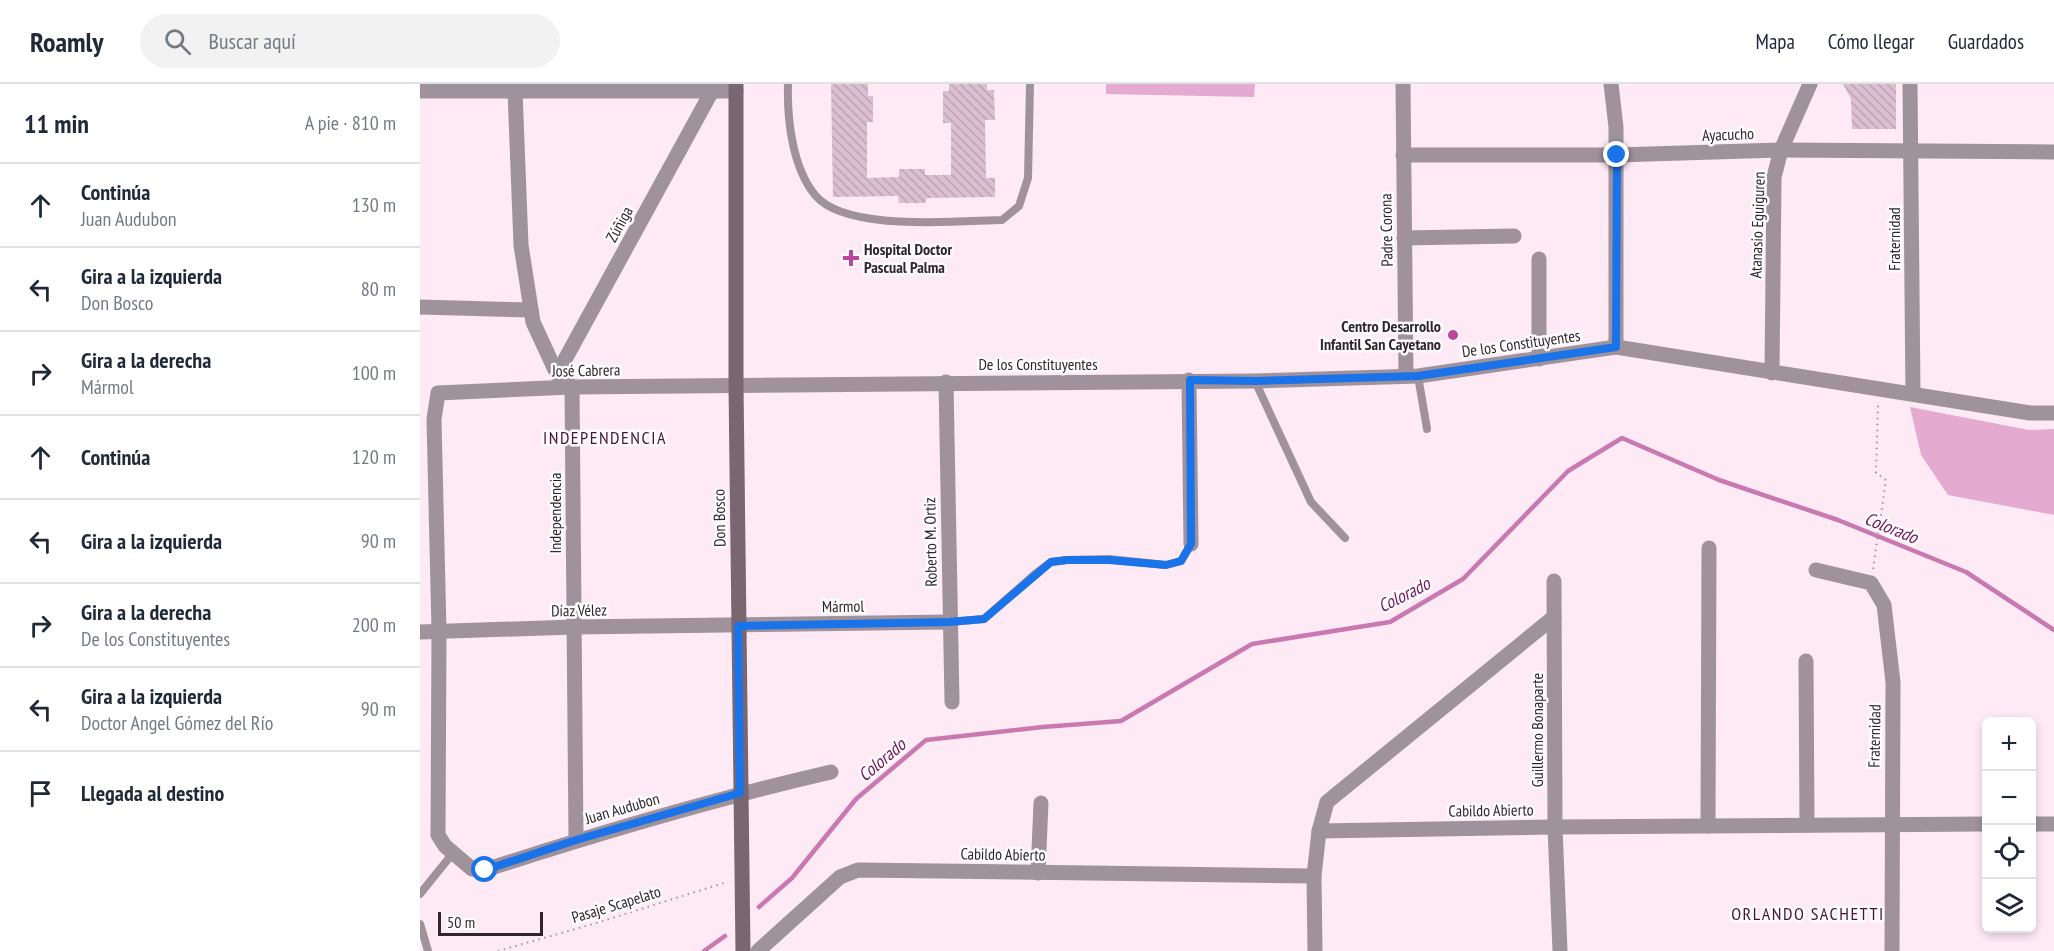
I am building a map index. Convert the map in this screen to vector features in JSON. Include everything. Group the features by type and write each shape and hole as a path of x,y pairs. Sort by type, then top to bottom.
{"main road":[{"name":"Don Bosco","path":"734,86 743,951"}],"street":[{"name":"Padre Corona","path":"1403,84 1404,238 1412,376"},
{"path":"1611,84 1617,155 1616,347"},
{"name":"Atanasio Eguiguren","path":"1772,373 1774,177 1781,150 1810,84"},
{"name":"Fraternidad","path":"1910,84 1913,394"},
{"path":"420,91 712,91 734,86"},
{"path":"515,91 521,245 533,322 557,374 573,387"},
{"name":"Zúñiga","path":"557,374 712,91"},
{"name":"Ayacucho","path":"1403,155 1617,155 1781,150 2054,152"},
{"path":"1404,238 1514,236"},
{"path":"1539,259 1539,359"},
{"path":"420,307 531,310"},
{"name":"De los Constituyentes","path":"736,386 946,382 1255,381 1412,376 1616,347 2030,413 2054,413"},
{"path":"1190,380 1191,544"},
{"name":"Roberto M. Ortiz","path":"946,382 952,702"},
{"name":"José Cabrera","path":"439,631 434,419 438,393 573,387 736,386"},
{"name":"Independencia","path":"573,387 576,840"},
{"path":"1708,826 1709,548"},
{"path":"1816,570 1871,583"},
{"name":"Guillermo Bonaparte","path":"1554,581 1555,827 1560,951"},
{"name":"Fraternidad","path":"1871,583 1884,605 1893,682 1892,951"},
{"path":"1316,951 1314,876 1319,831 1328,802 1554,617"},
{"name":"Mármol","path":"738,626 949,622"},
{"name":"Díaz Vélez","path":"420,632 574,627 738,626"},
{"name":"Juan Audubon","path":"439,631 438,835 445,846 472,869 485,870 576,840 740,793 831,772"},
{"path":"1806,661 1807,825"},
{"path":"1038,873 1041,804"},
{"name":"Cabildo Abierto","path":"1319,831 1982,824"},
{"path":"2036,824 2054,824"},
{"name":"Cabildo Abierto","path":"758,951 840,877 858,870 1314,876"}],"lane":[{"path":"788,84 792,139 799,166 815,195 838,211 886,222 1002,220 1019,206 1028,178 1030,84"},
{"path":"1412,376 1427,429"},
{"path":"1255,381 1311,502 1345,538"},
{"path":"949,622 984,619 1051,562 1109,560 1166,565 1181,561 1191,544"},
{"path":"420,894 453,853"},
{"path":"420,924 428,951"}],"path":[{"path":"1871,583 1886,480 1876,473 1878,389"},
{"name":"Pasaje Scapelato","path":"498,951 593,924 741,877"}],"shaded area":[{"path":"1106,84 1255,84 1254,97 1106,94"},
{"path":"1910,407 2029,430 2054,429 2054,515 1948,495 1921,455"}],"building":[{"path":"831,84 868,84 868,96 873,96 873,122 867,122 867,178 899,177 899,169 925,169 925,175 951,175 951,123 943,123 943,91 949,91 949,84 987,84 987,90 994,90 995,120 985,120 986,178 995,178 995,197 927,198 925,203 899,203 898,196 833,197"},
{"path":"1843,84 1896,84 1896,129 1852,129 1851,99"}],"waterway":[{"name":"Colorado","path":"759,907 792,878 856,799 926,740 1121,721 1252,644 1390,622 1463,579 1568,471 1622,438 1719,480 1838,520 1966,572 2054,630"},
{"name":"Colorado","path":"704,951 725,936"}],"place":[{"name":"Hospital Doctor Pascual Palma","path":"851,258"},
{"name":"Centro Desarrollo Infantil San Cayetano","path":"1453,335"}],"district":[{"name":"INDEPENDENCIA","path":"605,438"},
{"name":"ORLANDO SACHETTI","path":"1808,914"}],"route":[{"path":"485,870 576,840 740,793 738,626 949,622 984,619 1051,562 1109,560 1166,565 1181,561 1191,544 1190,380 1255,381 1418,376 1616,347 1617,155"}]}
